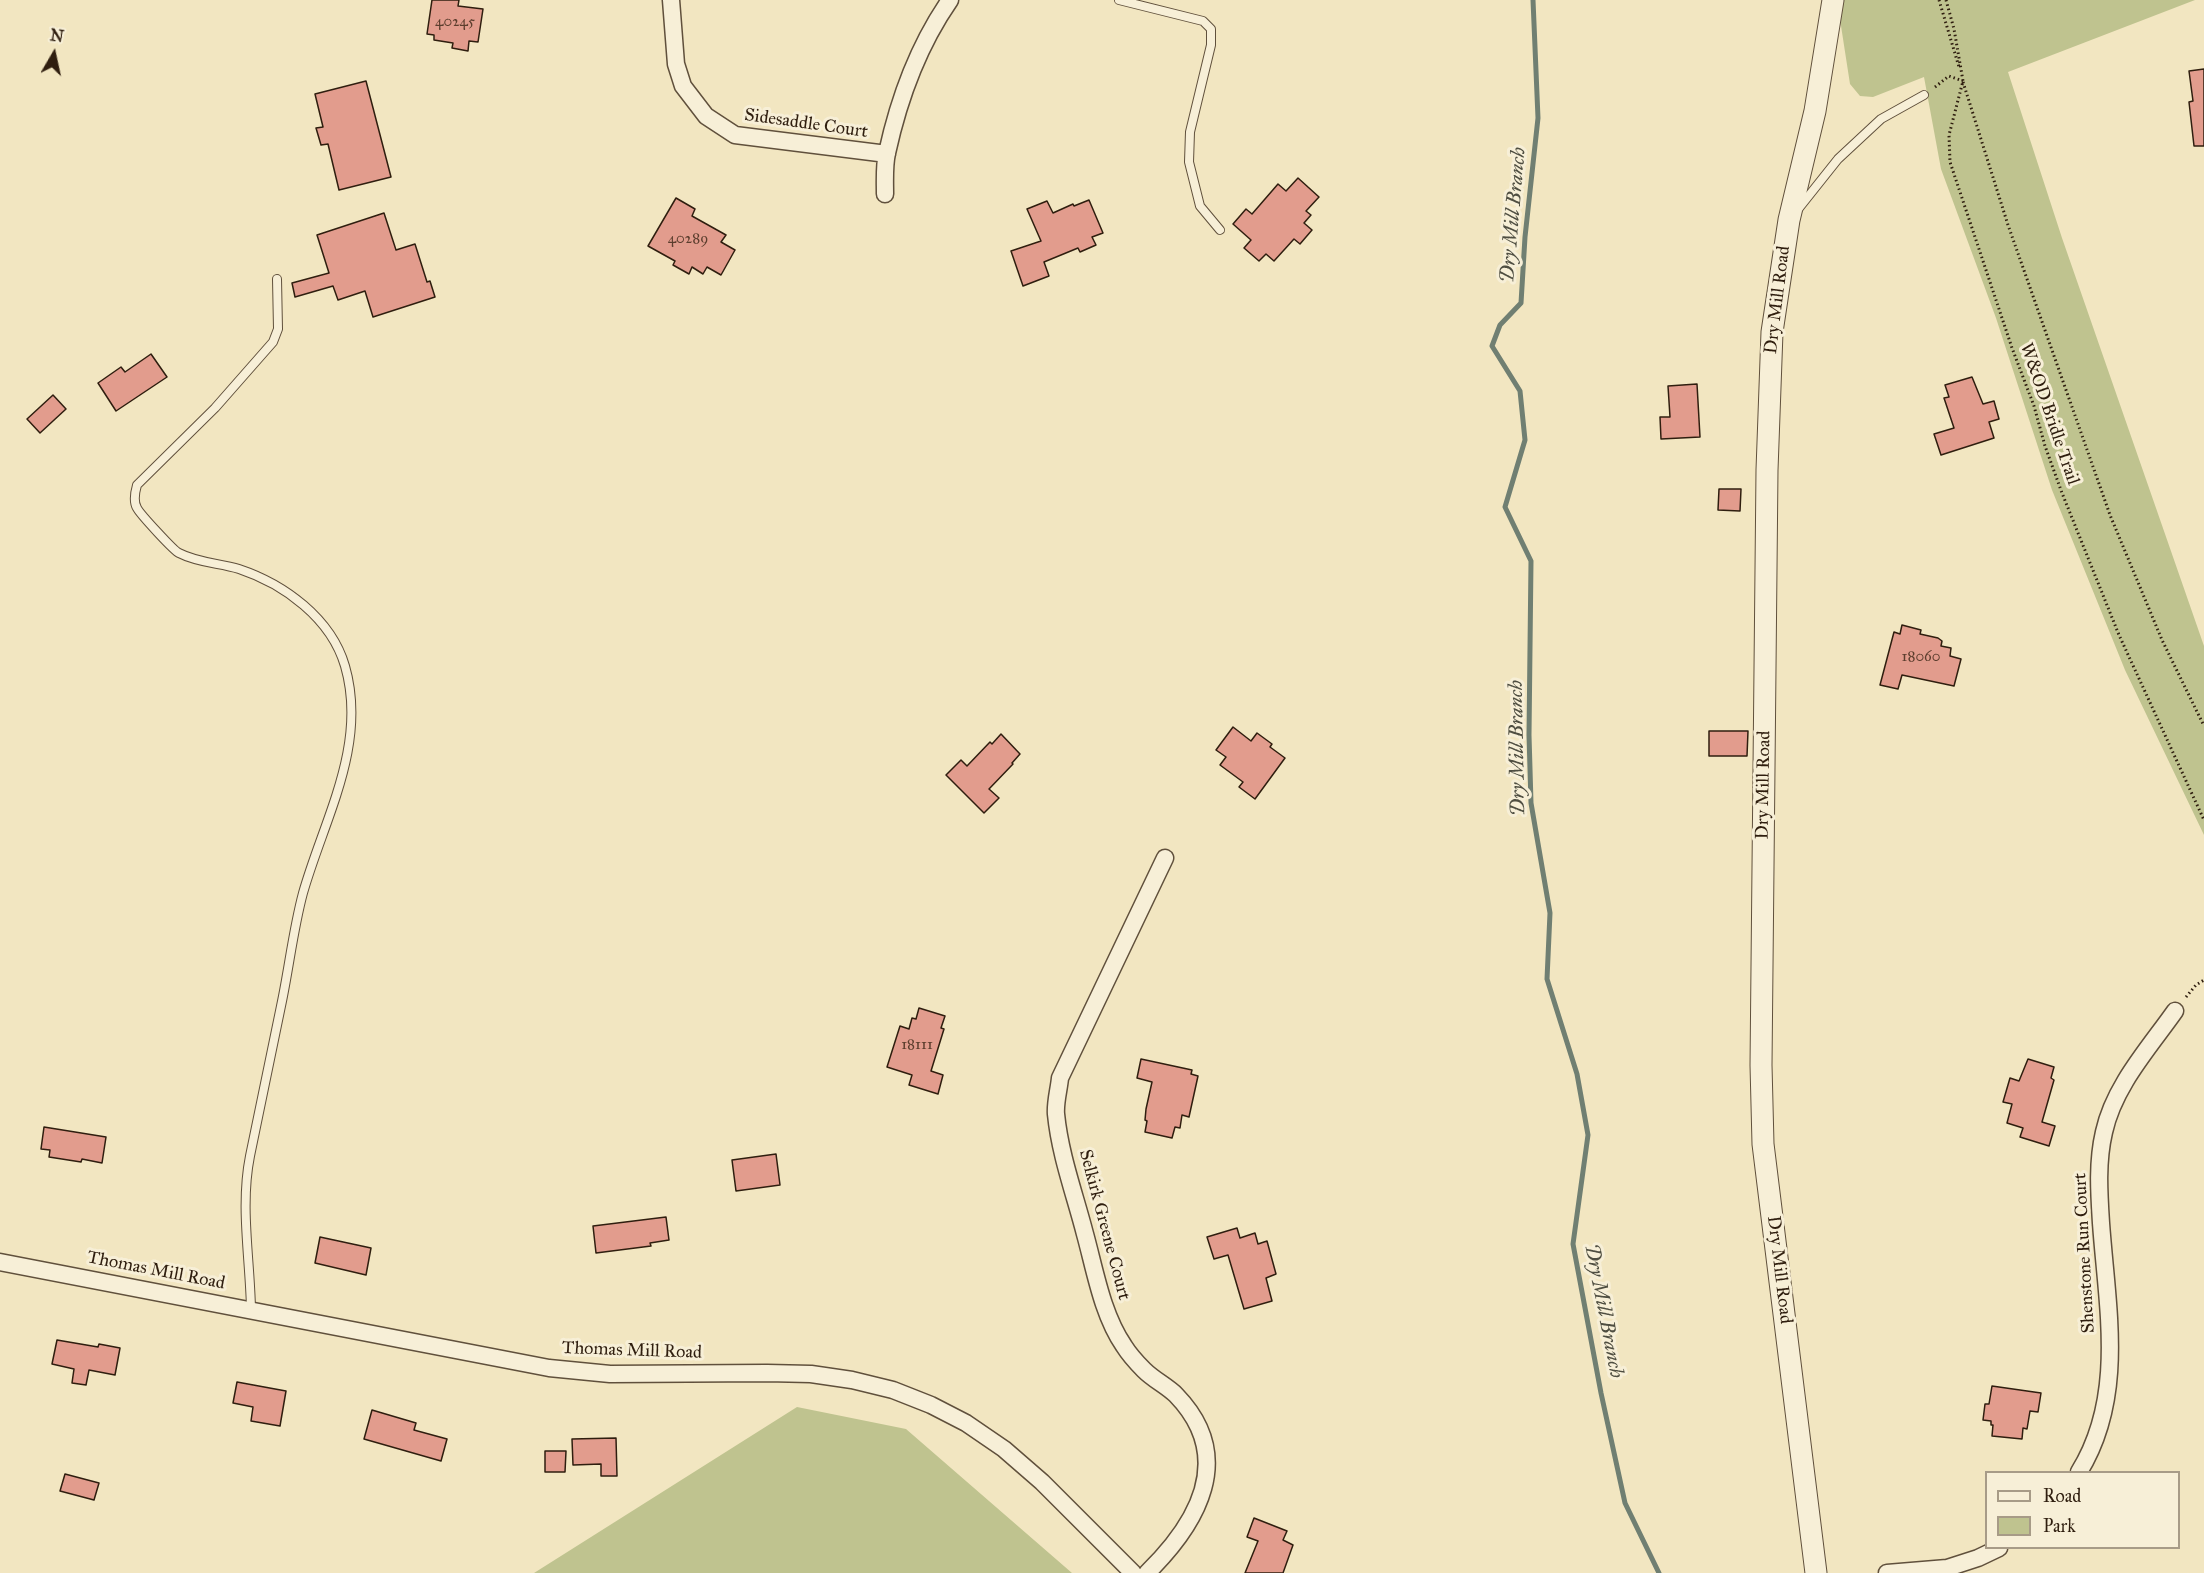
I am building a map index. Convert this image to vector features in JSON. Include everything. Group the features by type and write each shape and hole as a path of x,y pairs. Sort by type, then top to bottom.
{"street":[{"name":"Sidesaddle Court","path":"670,0 676,64 683,86 706,116 735,135 887,154"},
{"path":"885,194 887,154 901,97 917,57 950,0"},
{"name":"Dry Mill Road","path":"1816,1573 1763,1144 1761,1065 1767,470 1772,332 1789,220 1815,111 1833,0"},
{"name":"Selkirk Greene Court","path":"1146,1573 1172,1546 1194,1510 1206,1479 1207,1450 1196,1422 1176,1395 1144,1371 1123,1344 1106,1310 1066,1163 1056,1112 1060,1078 1165,858"},
{"name":"Shenstone Run Court","path":"2080,1471 2101,1428 2108,1397 2111,1364 2099,1194 2099,1164 2104,1130 2114,1098 2175,1011"},
{"name":"Thomas Mill Road","path":"0,1262 549,1368 610,1374 811,1374 852,1380 893,1390 966,1423 1004,1449 1042,1482 1133,1573"},
{"path":"1887,1573 1947,1568 1998,1549"}],"lane":[{"path":"1119,0 1203,21 1211,29 1211,45 1190,132 1189,162 1200,206 1221,230"},
{"path":"1789,220 1838,159 1881,119 1924,95"},
{"path":"251,1309 245,1201 250,1158 303,894 346,762 352,728 351,698 345,665 332,638 314,615 290,594 267,580 238,569 177,553 136,508 134,497 137,485 215,408 273,342 278,329 277,279"}],"path":[{"path":"1939,0 2011,236 2110,515 2162,640 2204,726"},
{"name":"W&OD Bridle Trail","path":"1946,0 1954,29 1963,81 1949,135 1950,162 2062,494 2119,635 2204,820"},
{"path":"1924,95 1949,76 1963,81"},
{"path":"2175,1011 2196,985 2204,980"}],"green space":[{"path":"1837,0 2195,0 2008,72 2062,238 2204,646 2204,835 2125,670 2052,490 1996,318 1941,169 1924,77 1873,97 1860,96 1850,84"},
{"path":"797,1407 906,1429 1072,1573 534,1573"}],"building":[{"path":"432,0 459,0 458,6 483,9 478,42 469,41 468,51 452,48 453,43 434,40 434,35 427,34"},
{"path":"2204,69 2204,146 2194,146 2189,102 2193,101 2189,71"},
{"path":"366,81 391,177 339,190 328,144 321,145 316,128 323,127 315,94"},
{"path":"1298,178 1319,197 1306,211 1311,215 1304,223 1312,230 1300,244 1294,239 1274,261 1266,254 1259,261 1244,248 1251,240 1233,224 1246,209 1252,214 1278,184 1286,191"},
{"path":"676,198 695,209 692,216 726,235 721,242 735,250 721,275 707,267 703,274 692,267 689,274 673,265 675,261 648,246"},
{"path":"1089,200 1103,233 1092,237 1096,245 1080,252 1078,248 1044,262 1049,276 1023,286 1011,251 1041,241 1027,209 1047,201 1053,213"},
{"path":"384,213 396,250 415,244 427,282 430,281 435,297 373,317 365,291 338,300 333,286 295,297 292,283 329,273 317,235"},
{"path":"151,354 167,377 116,411 98,383 121,367 125,372"},
{"path":"1972,377 1983,404 1994,401 1999,419 1989,422 1994,438 1941,455 1934,434 1954,428 1944,398 1949,397 1945,385"},
{"path":"1697,384 1700,437 1661,439 1660,417 1670,417 1668,386"},
{"path":"53,395 66,409 40,433 27,419"},
{"path":"1719,489 1741,489 1740,511 1718,510"},
{"path":"1902,625 1921,630 1920,634 1938,638 1942,641 1941,646 1951,648 1950,656 1961,659 1954,686 1902,675 1898,689 1880,685 1894,632 1900,634"},
{"path":"1233,727 1251,741 1257,733 1285,758 1255,799 1239,787 1243,782 1220,765 1226,757 1216,750"},
{"path":"1709,731 1748,731 1747,756 1709,756"},
{"path":"1001,734 1020,754 989,789 999,798 984,813 946,775 961,760 967,766"},
{"path":"919,1008 945,1016 941,1028 944,1029 931,1071 943,1075 938,1094 909,1085 912,1075 887,1067 900,1026 909,1029 912,1018 916,1019"},
{"path":"1141,1059 1192,1070 1191,1074 1198,1076 1189,1117 1182,1115 1180,1128 1175,1127 1172,1138 1145,1132 1146,1109 1152,1082 1137,1078"},
{"path":"2028,1059 2054,1067 2051,1078 2054,1080 2042,1122 2055,1126 2049,1146 2020,1137 2023,1128 2007,1123 2012,1104 2003,1102 2010,1078 2019,1081"},
{"path":"44,1127 106,1137 102,1163 49,1157 50,1150 41,1149"},
{"path":"776,1154 780,1185 736,1191 732,1160"},
{"path":"666,1217 669,1240 650,1243 651,1246 596,1253 593,1226"},
{"path":"1237,1228 1240,1238 1255,1233 1258,1244 1267,1241 1276,1274 1266,1278 1272,1301 1244,1309 1228,1255 1214,1259 1207,1237"},
{"path":"320,1237 371,1248 366,1275 315,1263"},
{"path":"57,1340 120,1348 115,1375 89,1370 86,1385 72,1383 74,1369 52,1364"},
{"path":"237,1382 286,1391 280,1426 251,1421 253,1407 233,1403"},
{"path":"1992,1386 2041,1393 2038,1412 2030,1411 2027,1429 2023,1428 2022,1439 1992,1436 1991,1421 1983,1420 1985,1404 1989,1404"},
{"path":"372,1410 416,1423 414,1430 447,1439 441,1461 364,1439"},
{"path":"616,1438 617,1476 601,1476 601,1464 573,1465 572,1439"},
{"path":"545,1451 566,1451 565,1472 545,1472"},
{"path":"65,1474 99,1483 94,1500 60,1491"},
{"path":"1254,1518 1287,1531 1283,1540 1293,1545 1283,1573 1245,1573 1258,1541 1247,1537"}],"waterway":[{"name":"Dry Mill Branch","path":"1533,0 1538,118 1525,237 1521,303 1500,325 1492,346 1520,391 1525,440 1505,507 1531,561 1529,735 1531,803 1550,913 1547,979 1577,1074 1588,1135 1573,1244 1601,1393 1625,1503 1659,1573"}]}
